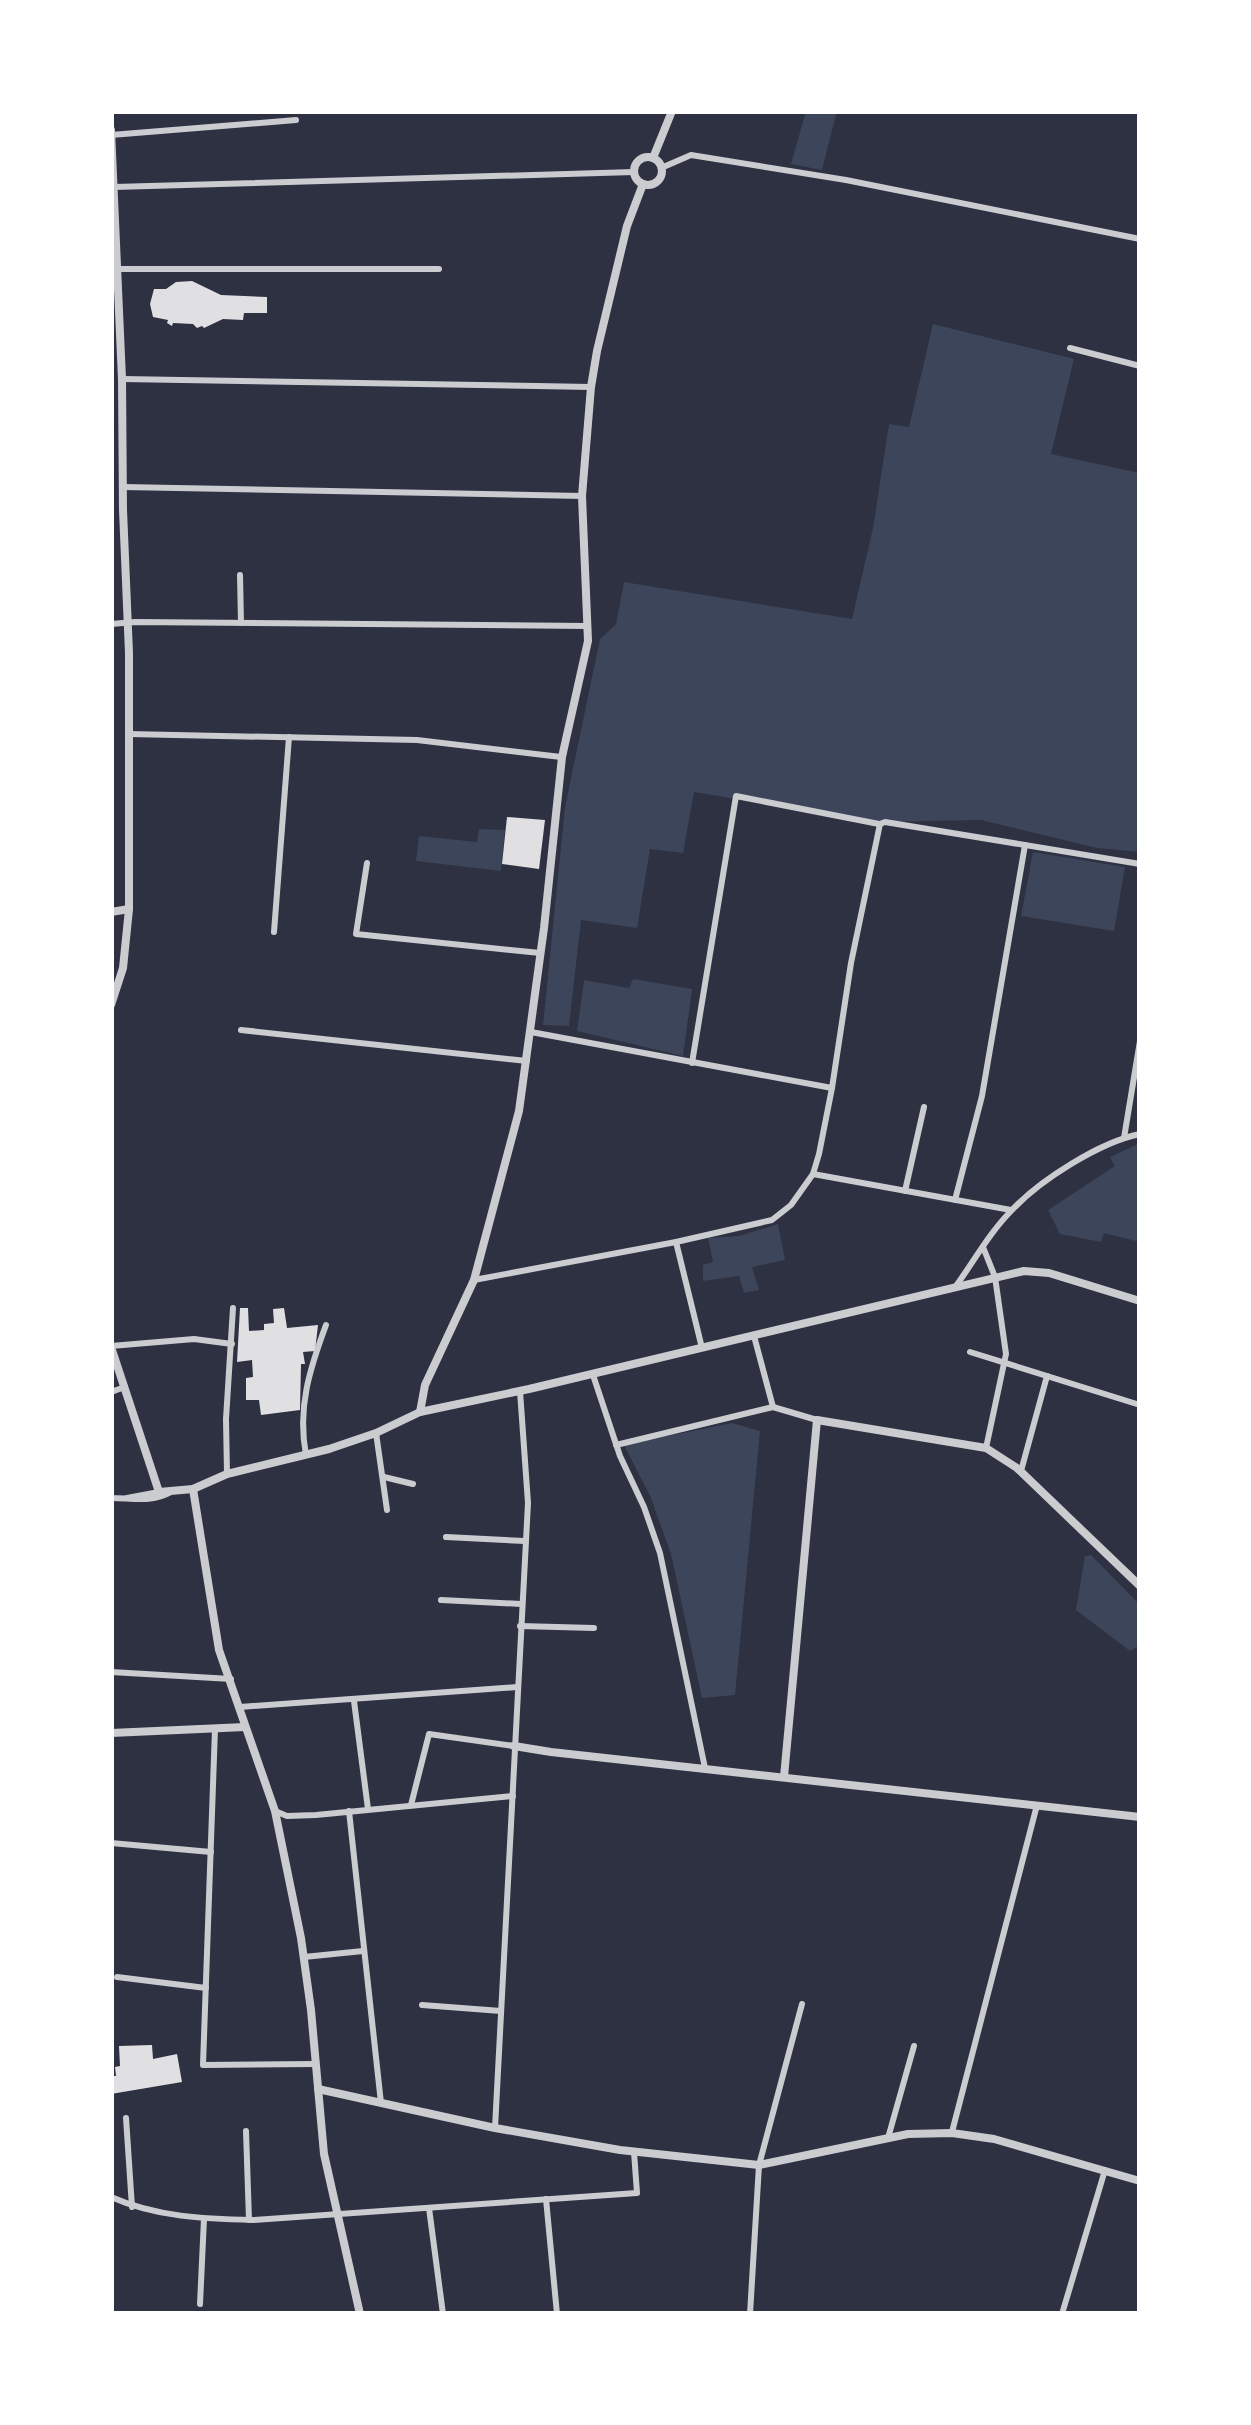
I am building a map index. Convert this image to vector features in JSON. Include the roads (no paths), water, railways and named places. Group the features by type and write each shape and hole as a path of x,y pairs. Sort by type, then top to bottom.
{"street":[{"path":"652,158 672,111"},
{"path":"111,1005 123,968 129,909 131,622 117,431 122,379 116,346 111,133 296,120"},
{"path":"661,168 692,155 846,180 1140,239"},
{"path":"652,158 661,168"},
{"path":"634,172 640,160 652,158"},
{"path":"643,184 658,180 661,168"},
{"path":"113,180 634,172"},
{"path":"634,172 643,184"},
{"path":"420,1412 425,1385 474,1280 506,1167 527,1061 558,756 589,626 582,496 591,387 627,226 643,184"},
{"path":"114,268 439,269"},
{"path":"1070,348 1140,366"},
{"path":"122,379 591,387"},
{"path":"111,481 582,496"},
{"path":"240,575 241,622"},
{"path":"111,624 589,626"},
{"path":"128,734 417,740 558,756"},
{"path":"274,932 289,737"},
{"path":"692,1063 736,796 878,826 886,822 1140,864"},
{"path":"474,1280 772,1220 791,1205 813,1174 878,826"},
{"path":"955,1200 982,1096 1025,845"},
{"path":"367,863 356,934 540,953"},
{"path":"111,912 129,909"},
{"path":"241,1030 527,1061"},
{"path":"531,1032 832,1088"},
{"path":"1124,1138 1140,1041"},
{"path":"905,1191 924,1107"},
{"path":"954,1286 1012,1210 1061,1172 1140,1134"},
{"path":"813,1174 1012,1210"},
{"path":"676,1242 702,1348"},
{"path":"983,1247 995,1277 1006,1354 986,1448"},
{"path":"111,1498 193,1489 227,1474 376,1433 420,1412 995,1277 1036,1270 1140,1301"},
{"path":"227,1474 233,1308"},
{"path":"306,1455 303,1396 326,1325"},
{"path":"754,1336 773,1407"},
{"path":"159,1492 111,1346 194,1339 232,1344"},
{"path":"970,1352 1140,1406"},
{"path":"593,1374 660,1553 705,1768"},
{"path":"1021,1472 1047,1376"},
{"path":"111,1392 125,1388"},
{"path":"495,2128 528,1503 520,1391"},
{"path":"616,1445 773,1407 818,1420 986,1448 1021,1472 1140,1586"},
{"path":"784,1777 818,1420"},
{"path":"376,1433 387,1510"},
{"path":"384,1477 413,1484"},
{"path":"193,1489 219,1650 275,1811 304,1957 324,2154 360,2314"},
{"path":"123,1498 135,1501 172,1491"},
{"path":"446,1537 525,1541"},
{"path":"441,1600 521,1604"},
{"path":"520,1626 594,1628"},
{"path":"111,1672 231,1679"},
{"path":"240,1708 518,1687"},
{"path":"354,1701 368,1809"},
{"path":"111,1733 245,1727"},
{"path":"215,1729 202,2066 316,2064"},
{"path":"411,1805 430,1734 551,1752 1140,1817"},
{"path":"275,1811 287,1816 513,1796"},
{"path":"952,2133 1036,1805"},
{"path":"349,1811 381,2103"},
{"path":"111,1843 211,1852"},
{"path":"304,1957 363,1952"},
{"path":"117,1978 206,1988"},
{"path":"750,2314 759,2165 802,2004"},
{"path":"422,2006 502,2011"},
{"path":"888,2138 914,2046"},
{"path":"318,2089 495,2128 634,2152 759,2165 908,2134 952,2133 994,2139 1140,2181"},
{"path":"126,2118 133,2207"},
{"path":"246,2131 249,2220"},
{"path":"111,2198 133,2207 204,2219 249,2220 637,2193 634,2152"},
{"path":"1062,2314 1106,2170"},
{"path":"546,2199 557,2314"},
{"path":"429,2208 443,2314"},
{"path":"200,2304 204,2219"}]}
